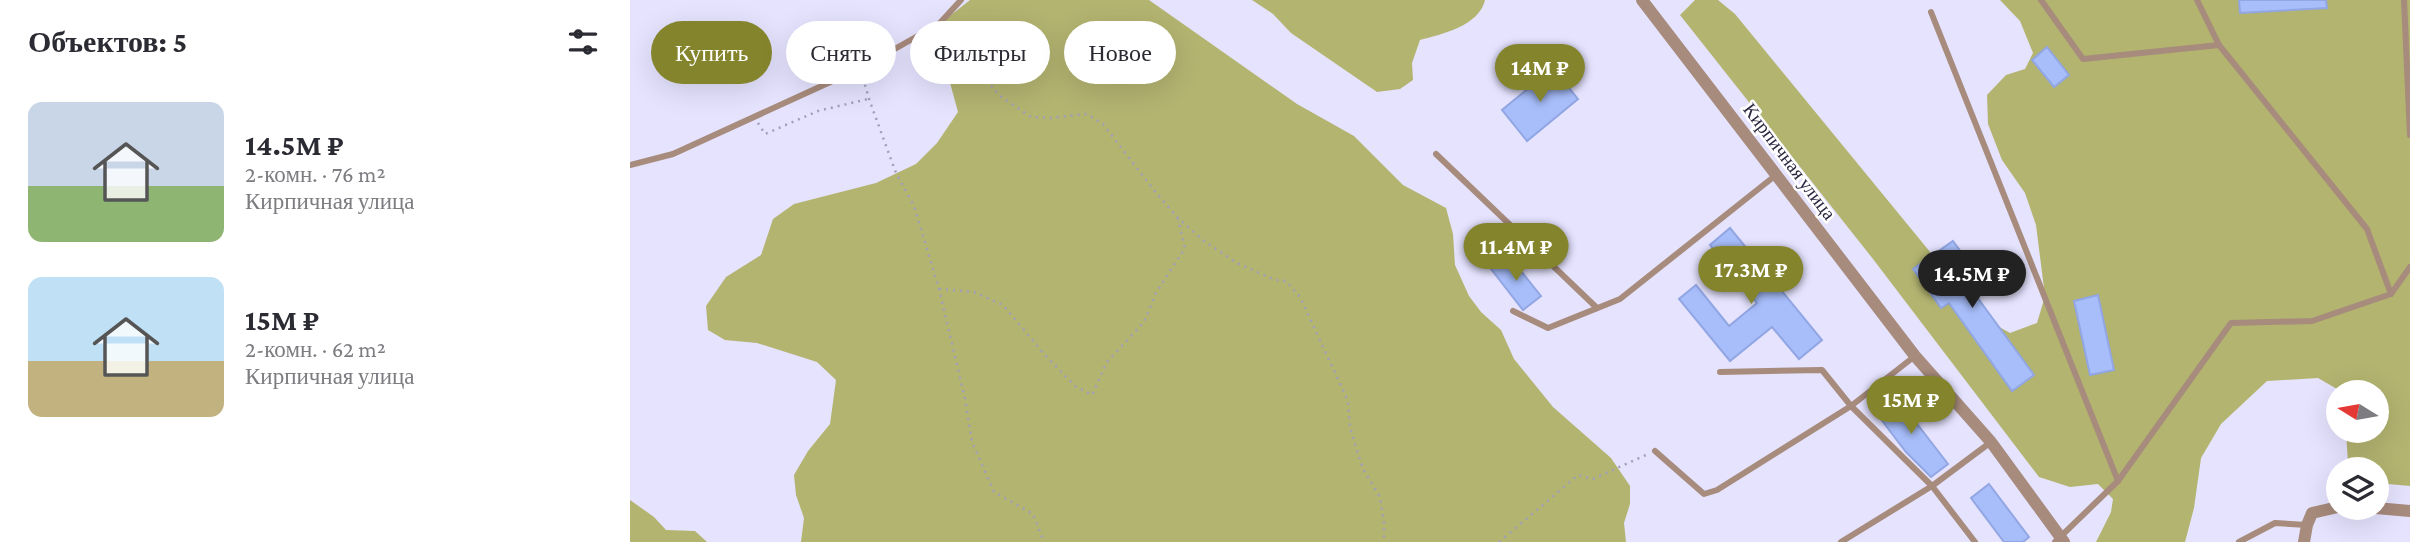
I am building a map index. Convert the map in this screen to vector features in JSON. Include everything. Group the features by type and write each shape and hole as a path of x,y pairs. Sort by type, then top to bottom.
{"street":[{"name":"Кирпичная улица","path":"1643,0 1915,356 1991,442 2060,540"},
{"path":"2389,509 2410,511"},
{"path":"2304,542 2306,525 2312,513 2326,510"}],"lane":[{"path":"942,21 961,0"},
{"path":"2041,0 2083,59 2218,45"},
{"path":"2197,0 2218,45 2367,229 2391,293"},
{"path":"2404,0 2410,135"},
{"path":"1931,12 2118,481"},
{"path":"630,164 673,154 826,84"},
{"path":"1436,154 1597,308"},
{"path":"1513,311 1548,328 1620,299 1776,174"},
{"path":"2060,540 2118,481 2231,323 2312,321 2391,293 2410,267"},
{"path":"1655,451 1704,494 1717,490 1851,406 1915,356"},
{"path":"1720,372 1822,370 1851,406 1932,486 1975,542"},
{"path":"1841,542 1932,486 1991,442"},
{"path":"2239,542 2275,523 2306,525"}],"path":[{"path":"865,84 896,173 914,206 939,289 965,399 972,442 994,492 1033,514 1044,542"},
{"path":"990,84 1000,96 1031,117 1087,114 1103,124 1177,217 1204,241 1237,263 1275,280 1286,281 1300,298 1348,401 1350,428 1363,469 1380,497 1384,542"},
{"path":"755,117 765,134 818,111 869,99"},
{"path":"939,289 974,292 1003,305 1075,386 1092,395 1107,362 1144,322 1156,293 1185,248 1177,217"},
{"path":"1499,542 1578,475 1593,479 1655,451"}],"green space":[{"path":"970,0 1149,0 1297,104 1354,136 1403,185 1446,208 1453,234 1455,265 1469,296 1481,312 1501,330 1514,359 1553,407 1611,458 1630,486 1630,504 1624,523 1626,542 801,542 804,518 796,495 794,475 808,451 830,424 836,380 817,362 757,343 725,340 708,330 706,306 726,277 761,255 773,219 794,204 876,183 916,164 937,143 958,112 950,84 1050,84 1050,21 943,21"},
{"path":"1252,0 1485,0 1481,9 1468,22 1449,32 1420,40 1412,63 1413,80 1400,89 1377,92 1291,33 1273,14"},
{"path":"1695,0 1718,0 1735,14 1985,319 2010,333 2037,323 2045,296 2036,225 2025,193 2002,160 1988,124 1987,95 2006,75 2025,69 2033,53 2020,21 2000,0 2410,0 2410,486 2389,484 2389,457 2348,457 2347,443 2389,443 2389,380 2326,380 2326,383 2318,378 2267,381 2221,424 2201,458 2194,508 2185,542 2096,542 2111,512 2113,499 2098,484 2070,487 2039,477 1873,259 1680,15"},
{"path":"630,500 654,517 666,530 695,531 707,542 630,542"}],"building":[{"path":"2239,0 2326,0 2327,8 2240,13"},
{"path":"2047,47 2069,75 2054,87 2032,60"},
{"path":"1553,68 1578,99 1527,141 1502,110"},
{"path":"1730,228 1822,340 1799,359 1772,327 1730,361 1679,299 1696,285 1729,326 1757,303 1710,245"},
{"path":"1953,241 1988,289 1977,297 2034,375 2012,391 1949,303 1941,308 1913,269"},
{"path":"1508,255 1541,296 1523,310 1491,269"},
{"path":"2098,295 2114,370 2090,375 2074,301"},
{"path":"1894,394 1948,464 1931,477 1906,452 1874,410"},
{"path":"1989,484 2029,537 2023,542 2004,542 1971,498"}]}
